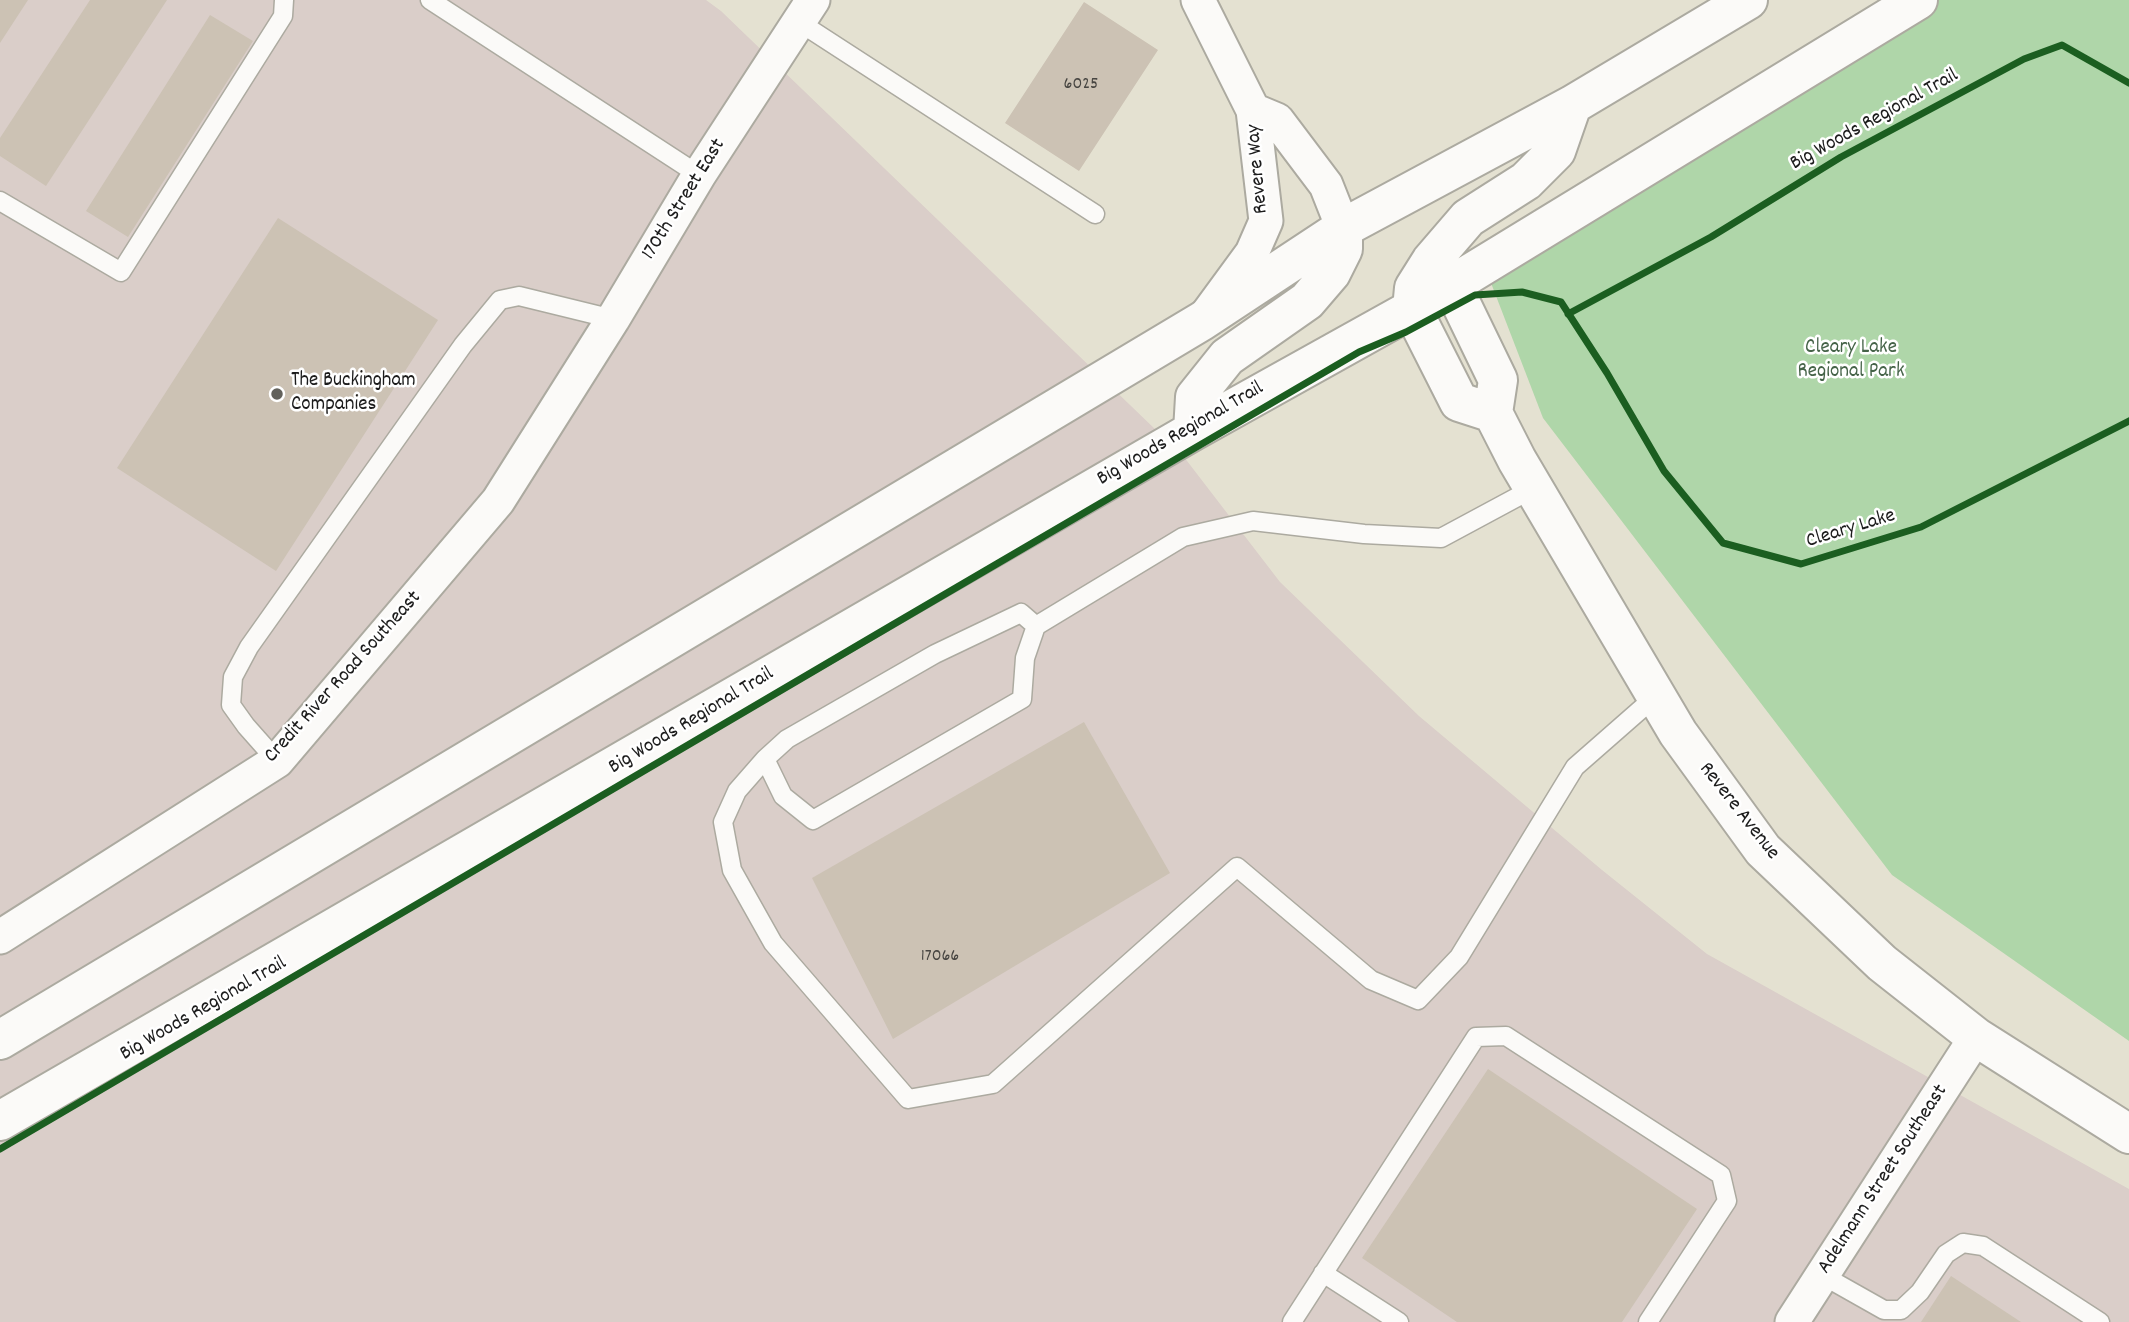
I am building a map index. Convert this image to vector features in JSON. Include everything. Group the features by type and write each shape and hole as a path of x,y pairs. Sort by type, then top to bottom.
{"main road":[{"path":"0,1040 1202,321 1343,228 1572,105 1748,0"},
{"path":"0,1121 1193,431 1412,309 1918,0"},
{"path":"1452,285 1498,380 1493,413 1459,402 1412,309 1414,289 1431,261 1468,218 1526,181 1556,152 1572,105"},
{"path":"1193,431 1195,397 1227,358 1307,301 1331,273 1343,249 1343,228"},
{"name":"Revere Avenue","path":"1493,413 1678,733 1763,850 1882,963 1976,1037 2129,1134"}],"street":[{"path":"1198,0 1253,110"},
{"name":"170th Street East","path":"559,402 699,176 806,11"},
{"name":"Revere Way","path":"1202,321 1252,253 1266,221 1253,110 1277,120 1326,185 1343,228"},
{"name":"Credit River Road Southeast","path":"0,937 277,761 498,501 559,402"},
{"name":"Adelmann Street Southeast","path":"1792,1322 1976,1037"}],"lane":[{"path":"0,201 121,272 282,16 285,0"},
{"path":"430,0 699,176"},
{"path":"806,11 1095,214"},
{"path":"277,761 231,705 233,677 249,647 463,345 500,300 519,296 613,318"},
{"path":"765,759 783,796 813,820 1022,699 1025,658 1036,626 1184,537 1253,521 1364,534 1441,538 1534,488"},
{"path":"1036,626 1021,613 935,654 787,739 737,791 723,822 732,870 773,943 908,1099 993,1084 1237,867 1371,980 1418,1000 1458,957 1575,767 1657,696"},
{"path":"1292,1322 1476,1037 1506,1036 1721,1175 1727,1201 1648,1322"},
{"path":"1822,1275 1884,1310 1901,1310 1920,1292 1946,1254 1963,1242 1983,1246 2100,1322"},
{"path":"1323,1273 1399,1322"}],"path":[{"path":"1561,302 1575,324"}],"shaded area":[{"path":"0,0 706,0 721,11 1184,457 1280,582 1419,716 1602,870 1707,954 2129,1189 2129,1322 0,1322"}],"green space":[{"name":"Cleary Lake Regional Park","path":"1908,0 2129,0 2129,1041 1892,875 1543,418 1481,257"}],"building":[{"path":"0,0 28,0 0,43"},
{"path":"90,0 167,0 46,186 0,156 0,138"},
{"path":"1084,2 1158,50 1079,171 1005,123"},
{"path":"210,15 253,41 128,237 86,211"},
{"name":"The Buckingham Companies","path":"278,218 438,320 276,571 117,468"},
{"path":"1084,722 1170,873 893,1039 812,878"},
{"path":"1488,1069 1697,1209 1622,1322 1457,1322 1362,1258"},
{"path":"1951,1276 2021,1322 1921,1322"}],"cycle path":[{"name":"Big Woods Regional Trail","path":"1568,314 1711,237 1841,157 2024,59 2062,45 2129,83"},
{"name":"Big Woods Regional Trail","path":"0,1149 1359,352 1406,332 1475,295 1522,292 1561,302 1607,373 1664,471 1723,543 1801,564 1921,527 2129,421"}],"place":[{"name":"The Buckingham Companies","path":"277,394"}]}
